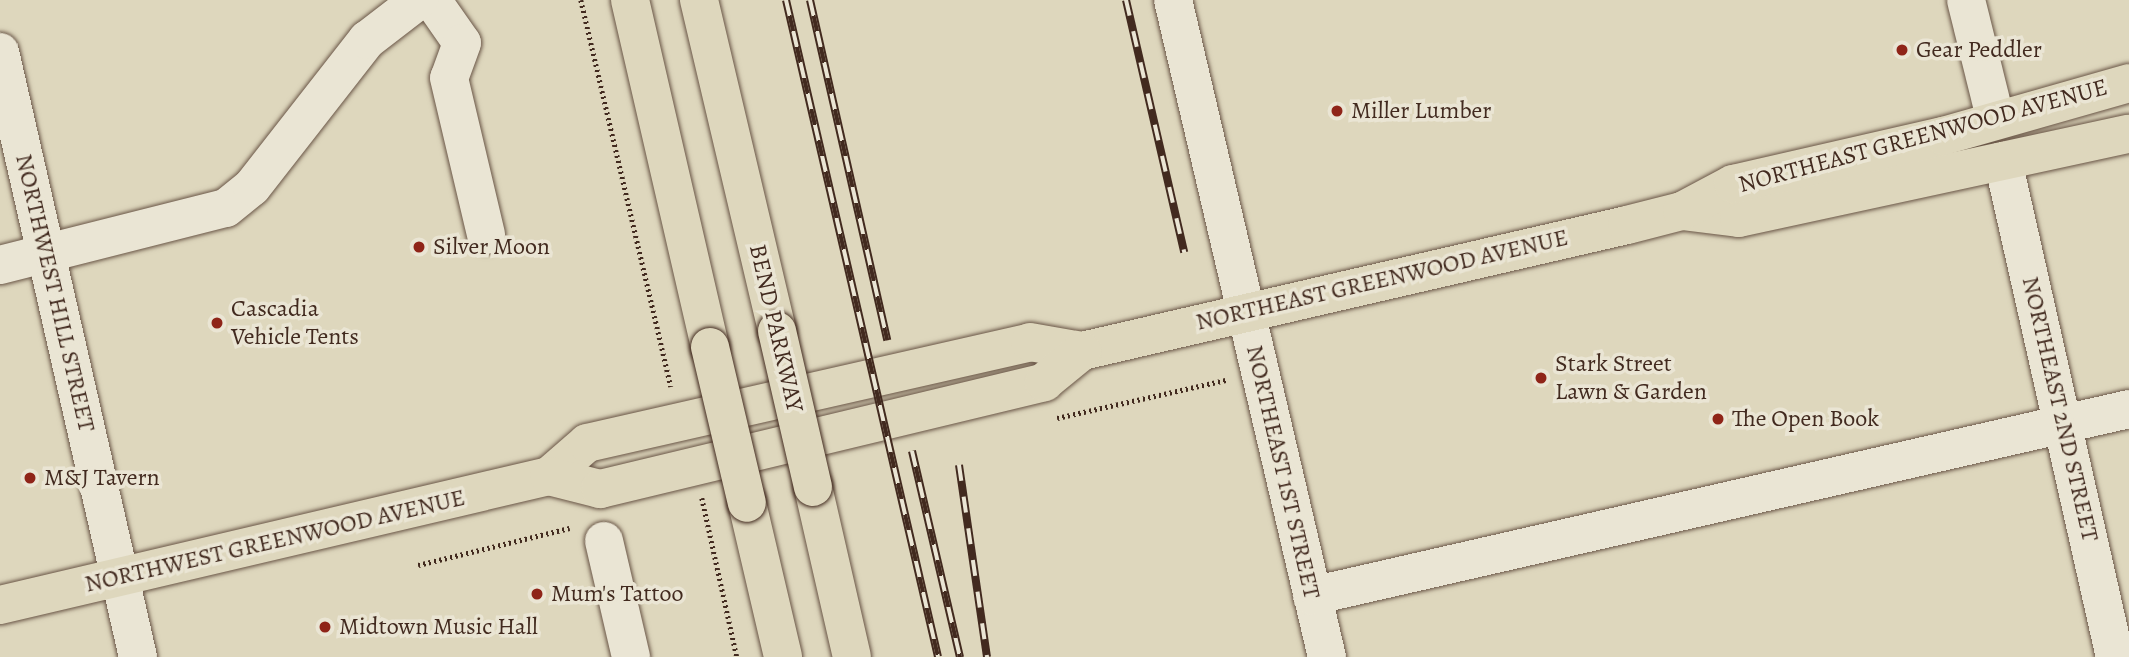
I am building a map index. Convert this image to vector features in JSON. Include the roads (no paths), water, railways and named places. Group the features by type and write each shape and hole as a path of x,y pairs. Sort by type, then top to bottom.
{"main road":[{"path":"630,0 782,657"},
{"name":"BEND PARKWAY","path":"699,0 852,657"},
{"name":"NORTHEAST GREENWOOD AVENUE","path":"823,389 1030,342 1082,351 1246,310 1682,211 1733,184 2129,83"},
{"name":"NORTHEAST GREENWOOD AVENUE","path":"1682,211 1739,218 2129,134"},
{"name":"NORTHEAST GREENWOOD AVENUE","path":"834,433 1044,382 1082,351"},
{"name":"NORTHWEST GREENWOOD AVENUE","path":"549,477 587,443 823,389"},
{"name":"NORTHWEST GREENWOOD AVENUE","path":"0,605 549,477 600,489 834,433"}],"street":[{"path":"0,265 226,208 251,187 366,40 419,0"},
{"path":"432,0 461,43 449,78 486,235"},
{"name":"NORTHEAST 1ST STREET","path":"1173,0 1327,657"},
{"path":"1966,0 1995,117"},
{"name":"NORTHWEST HILL STREET","path":"0,52 138,657"},
{"name":"NORTHEAST 2ND STREET","path":"2003,161 2066,425 2115,657"},
{"path":"1312,596 2129,409"},
{"path":"604,541 631,657"}],"railway":[{"path":"786,0 938,657"},
{"path":"810,0 887,340"},
{"path":"1126,0 1184,252"},
{"path":"912,451 960,657"},
{"path":"959,465 987,657"}],"place":[{"name":"Gear Peddler","path":"1902,50"},
{"name":"Miller Lumber","path":"1337,111"},
{"name":"Silver Moon","path":"419,247"},
{"name":"Cascadia Vehicle Tents","path":"217,323"},
{"name":"Stark Street Lawn & Garden","path":"1541,378"},
{"name":"The Open Book","path":"1718,419"},
{"name":"M&J Tavern","path":"30,478"},
{"name":"Mum's Tattoo","path":"537,594"},
{"name":"Midtown Music Hall","path":"325,627"}]}
